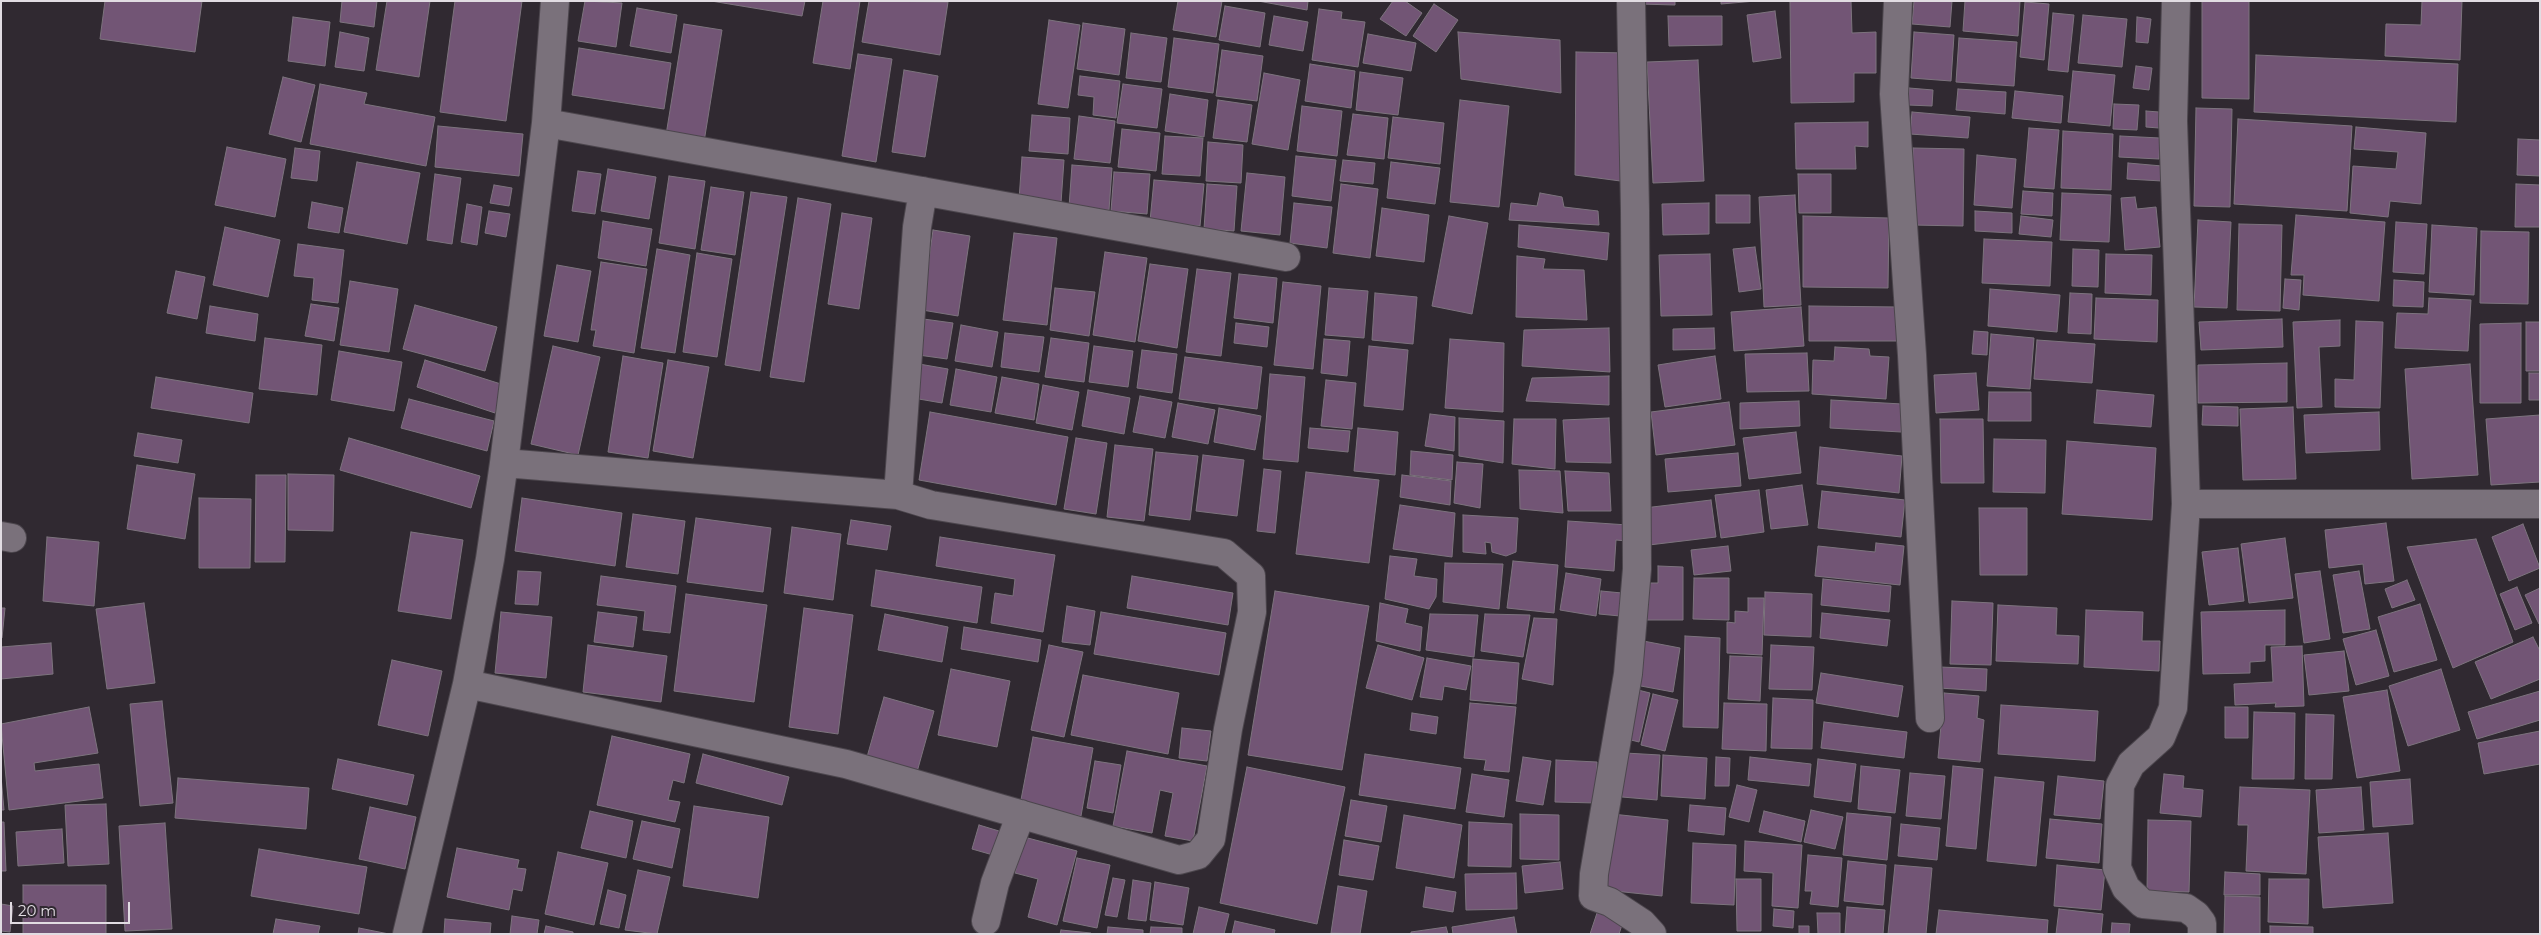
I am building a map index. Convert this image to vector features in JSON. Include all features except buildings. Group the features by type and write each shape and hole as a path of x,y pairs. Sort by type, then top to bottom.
{"street":[{"path":"408,934 467,684 490,559 504,463 546,123 555,1"},
{"path":"1631,1 1636,221 1637,569 1628,674 1594,874 1593,896 1610,902 1642,923 1652,934"},
{"path":"1898,1 1894,94 1912,355 1930,718"},
{"path":"2176,1 2173,121 2186,504 2173,708 2161,737 2131,764 2120,785 2117,868 2126,888 2144,904 2186,908 2196,915 2202,923 2202,934"},
{"path":"546,123 1286,257"},
{"path":"898,495 917,227 923,191"},
{"path":"467,684 846,764 1179,860 1198,855 1211,839 1228,729 1252,612 1251,576 1224,553 931,505 898,495 504,463"},
{"path":"2186,504 2540,504"},
{"path":"986,921 994,883 1021,814"}]}
